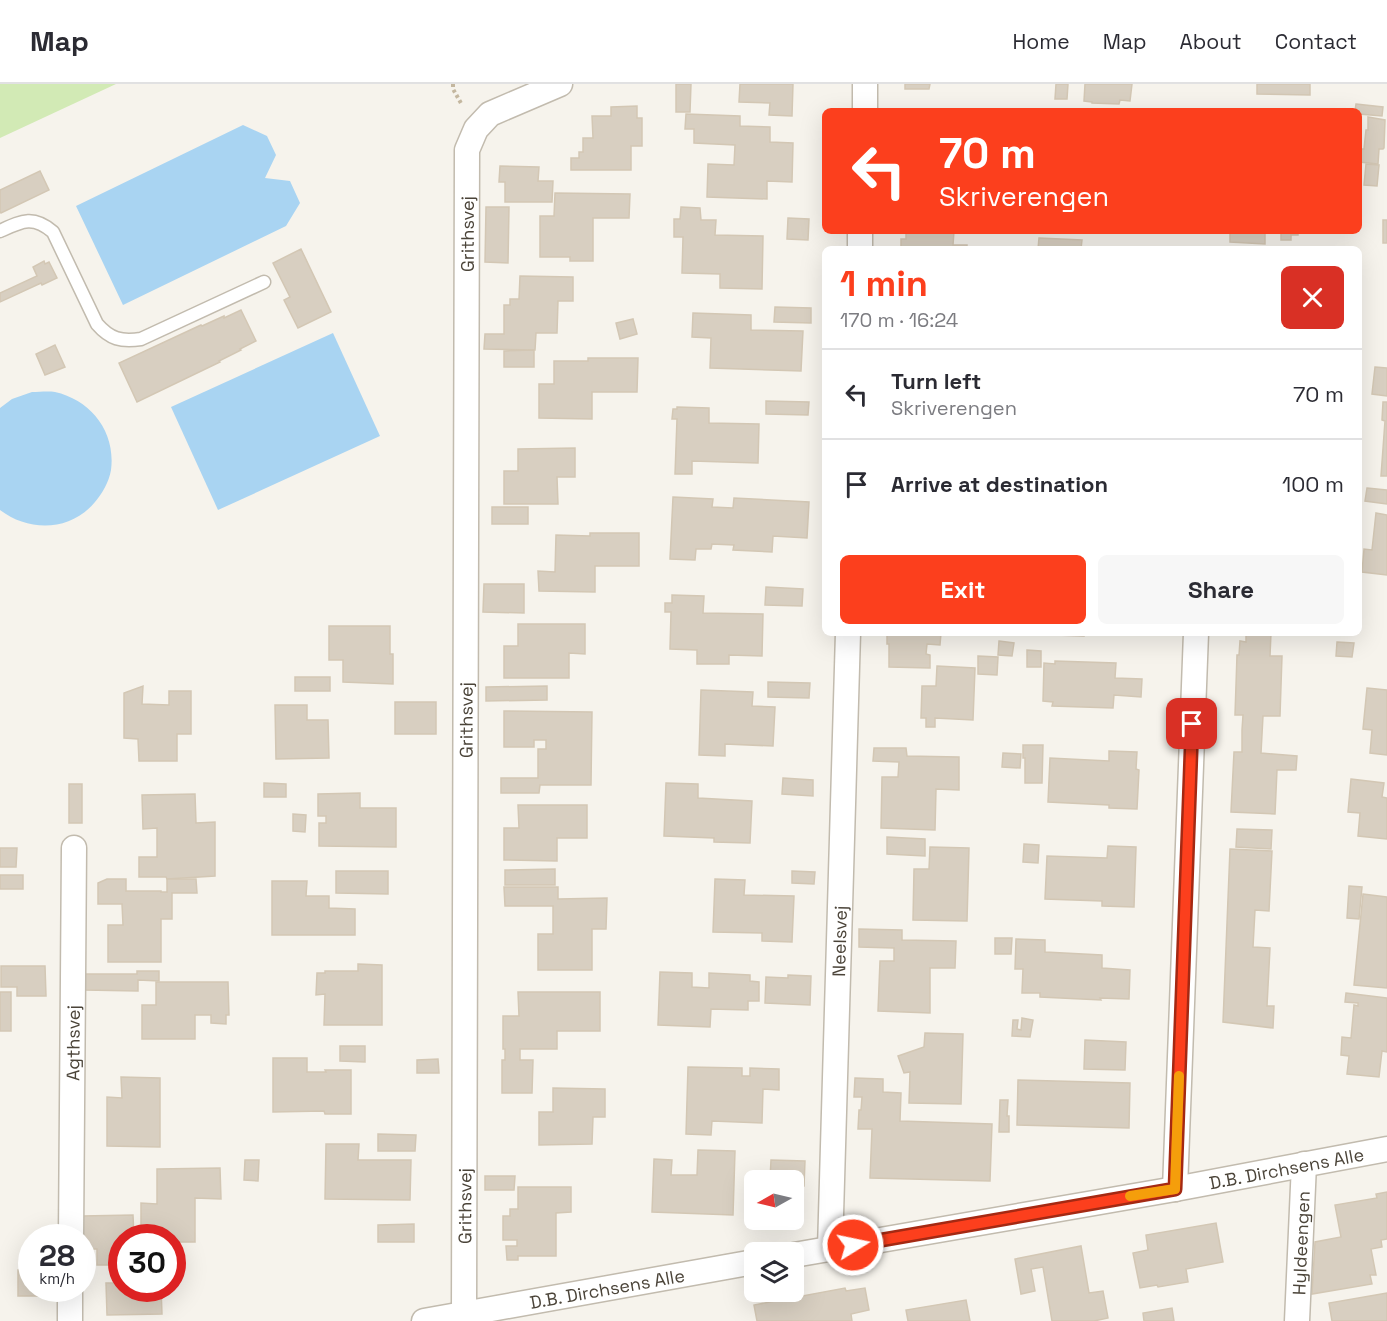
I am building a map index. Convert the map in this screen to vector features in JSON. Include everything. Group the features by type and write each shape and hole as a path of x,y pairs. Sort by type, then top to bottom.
{"street":[{"name":"Grithsvej","path":"464,1314 467,150 476,129 490,114 560,84"},
{"path":"865,108 866,84"},
{"name":"Neelsvej","path":"830,1249 848,636"},
{"path":"1175,1189 1196,636"},
{"name":"Agthsvej","path":"71,1224 75,848"},
{"name":"D.B. Dirchsens Alle","path":"804,1254 1387,1149"},
{"name":"Hyldeengen","path":"1297,1321 1305,1164"},
{"name":"D.B. Dirchsens Alle","path":"424,1321 744,1264"},
{"path":"70,1302 70,1321"}],"lane":[{"path":"0,231 32,221 43,224 53,232 97,324 105,333 127,341 141,339 264,282"}],"green space":[{"path":"0,84 116,84 0,138"}],"water":[{"path":"243,125 267,136 276,155 265,178 290,181 300,203 286,226 123,305 76,206"},
{"path":"333,333 380,436 218,510 171,407"},
{"path":"32,392 55,392 68,396 90,410 105,431 112,456 109,479 103,492 85,512 62,524 36,525 11,517 0,510 0,408 12,399"}],"building":[{"path":"676,84 691,84 690,112 676,112"},
{"path":"740,84 793,84 792,116 769,115 770,103 739,102"},
{"path":"905,84 930,84 929,89 905,89"},
{"path":"1056,84 1068,84 1067,99 1055,99"},
{"path":"1085,84 1132,84 1130,101 1120,100 1119,104 1084,101"},
{"path":"1257,84 1310,84 1310,95 1257,94"},
{"path":"1356,104 1383,107 1382,116 1362,114 1362,108 1355,108"},
{"path":"637,106 637,118 642,118 642,146 631,146 631,170 571,170 571,158 579,158 579,152 583,152 583,138 593,138 592,116 611,116 611,107"},
{"path":"686,114 740,116 740,126 770,127 770,142 793,143 792,182 767,181 767,199 707,197 708,164 734,165 735,145 694,143 694,129 685,129"},
{"path":"1368,117 1385,120 1384,148 1379,149 1378,164 1362,162 1362,149 1364,149 1366,130 1368,130"},
{"path":"1366,164 1379,165 1377,186 1364,185"},
{"path":"500,166 539,167 538,181 553,181 552,202 505,202 505,182 499,182"},
{"path":"40,171 49,190 1,213 0,190"},
{"path":"555,193 630,194 629,218 593,218 593,261 570,261 570,257 540,257 540,216 554,216"},
{"path":"486,207 509,207 508,263 485,262"},
{"path":"681,207 700,208 701,220 716,220 715,235 763,236 762,289 720,288 720,274 682,273 683,237 674,237 674,219 680,219"},
{"path":"788,218 809,219 808,240 787,239"},
{"path":"1383,220 1387,220 1387,243 1383,243"},
{"path":"906,234 954,234 953,245 967,246 901,246 901,239 906,239"},
{"path":"1230,234 1265,234 1265,244 1230,242"},
{"path":"1281,234 1298,234 1291,235 1291,240 1281,240"},
{"path":"1039,238 1082,240 1081,246 1038,246"},
{"path":"301,249 331,312 298,328 284,300 290,297 273,263"},
{"path":"44,261 45,264 49,262 57,278 0,302 0,293 37,276 33,267"},
{"path":"520,276 573,277 573,301 558,301 557,333 536,333 535,350 484,349 485,334 504,334 504,305 510,305 510,299 519,299"},
{"path":"775,307 811,308 811,323 774,322"},
{"path":"241,310 256,341 220,362 137,402 119,363 201,325"},
{"path":"693,313 751,315 751,330 803,331 801,371 710,368 711,338 692,337"},
{"path":"633,319 637,334 620,339 616,323"},
{"path":"55,345 65,367 45,375 36,354"},
{"path":"534,350 534,367 504,367 504,351"},
{"path":"588,358 638,358 637,392 592,392 592,419 539,418 539,384 554,384 554,361 588,361"},
{"path":"1375,367 1387,368 1387,396 1372,394"},
{"path":"766,401 809,402 808,415 766,414"},
{"path":"1383,402 1387,402 1387,476 1381,476 1385,421 1382,420"},
{"path":"677,407 709,408 709,423 759,424 758,463 692,461 692,474 675,474 677,419 672,419 673,409"},
{"path":"575,448 575,477 557,477 558,504 504,504 504,471 518,471 518,449"},
{"path":"1367,488 1387,490 1387,504 1365,501"},
{"path":"673,497 713,499 712,507 733,508 734,498 809,502 807,538 773,536 772,552 733,550 734,545 712,544 711,549 696,549 695,560 670,559"},
{"path":"492,507 528,507 528,524 492,524"},
{"path":"1376,513 1387,515 1387,575 1362,572 1364,549 1372,550"},
{"path":"590,533 639,533 639,566 595,566 595,592 539,591 538,571 555,572 556,535 590,536"},
{"path":"484,584 524,584 524,613 483,612"},
{"path":"766,587 803,589 802,606 765,605"},
{"path":"672,595 704,596 703,613 763,614 762,656 729,655 729,664 697,664 697,650 670,649 671,612 665,612 665,603 672,603"},
{"path":"518,624 585,624 585,654 569,653 569,678 504,678 504,646 518,646"},
{"path":"329,626 390,626 393,684 343,682 343,660 329,660"},
{"path":"887,636 941,636 940,645 927,644 926,654 930,655 930,668 889,667 889,644 887,644"},
{"path":"1246,636 1271,636 1270,656 1282,656 1280,716 1263,716 1261,753 1297,756 1296,770 1277,770 1275,814 1231,812 1234,752 1242,752 1243,715 1235,715 1237,655 1239,655 1240,641 1246,642"},
{"path":"999,641 1014,643 1012,656 998,655"},
{"path":"1337,642 1354,643 1352,657 1336,656"},
{"path":"1027,650 1041,651 1041,667 1027,667"},
{"path":"978,656 998,657 997,675 978,674"},
{"path":"1055,661 1116,663 1115,678 1142,679 1141,697 1114,695 1113,708 1052,706 1053,702 1043,701 1044,663 1055,664"},
{"path":"937,666 975,668 973,720 935,718 935,727 926,727 926,718 921,718 922,686 936,686"},
{"path":"295,677 330,677 330,691 295,691"},
{"path":"768,682 810,683 809,698 768,697"},
{"path":"143,686 142,704 169,705 169,691 191,691 191,734 177,734 177,761 139,761 138,739 124,738 124,693"},
{"path":"547,686 547,700 486,701 486,687"},
{"path":"1367,688 1387,690 1387,755 1370,753 1372,730 1363,729"},
{"path":"701,690 753,692 752,706 775,707 773,746 725,744 725,756 699,755"},
{"path":"395,702 436,702 436,734 395,734"},
{"path":"275,705 307,705 307,720 328,720 329,758 276,759"},
{"path":"504,711 592,712 591,785 540,785 539,793 501,793 501,778 538,778 538,749 546,749 546,740 534,740 534,747 504,747"},
{"path":"1023,745 1043,745 1042,783 1025,783"},
{"path":"874,748 906,748 907,756 959,757 959,790 936,789 935,830 881,828 882,777 898,777 899,762 873,761"},
{"path":"1109,751 1137,752 1136,769 1139,770 1137,809 1048,802 1050,758 1109,761"},
{"path":"1003,753 1021,754 1020,768 1002,767"},
{"path":"783,778 813,780 813,796 782,794"},
{"path":"1351,779 1384,783 1382,797 1387,798 1387,839 1358,836 1360,813 1348,812"},
{"path":"264,783 286,784 286,797 264,797"},
{"path":"666,783 698,784 698,798 752,801 750,843 714,842 714,838 664,836"},
{"path":"69,784 82,784 82,823 69,823"},
{"path":"360,793 360,808 396,808 396,847 319,846 319,823 326,823 326,816 318,816 318,794"},
{"path":"195,794 196,823 215,822 215,876 167,879 166,877 139,877 139,857 157,857 157,828 143,829 142,795"},
{"path":"518,805 587,805 587,838 557,838 557,861 504,860 504,828 519,828"},
{"path":"293,814 306,815 305,832 293,831"},
{"path":"1237,829 1272,830 1271,849 1236,847"},
{"path":"887,837 925,839 925,856 887,854"},
{"path":"1024,844 1039,845 1038,863 1023,862"},
{"path":"1108,846 1136,847 1134,907 1102,906 1102,901 1045,899 1047,856 1107,858"},
{"path":"930,847 969,848 967,921 913,920 914,869 929,869"},
{"path":"0,848 17,848 16,867 0,867"},
{"path":"1230,849 1272,851 1269,911 1255,910 1253,947 1270,948 1267,1006 1274,1006 1273,1028 1223,1022"},
{"path":"555,869 555,885 505,885 505,870"},
{"path":"336,871 388,871 388,894 336,893"},
{"path":"792,871 815,872 814,884 792,883"},
{"path":"0,875 23,875 23,889 0,889"},
{"path":"107,879 126,879 126,891 167,892 167,879 196,879 197,893 172,893 172,919 161,919 161,962 108,962 108,925 123,925 122,904 98,904 98,883"},
{"path":"715,879 745,880 744,895 794,896 792,942 762,941 762,933 713,932"},
{"path":"272,881 307,881 306,896 329,896 329,908 355,909 355,935 272,935"},
{"path":"1349,886 1362,887 1359,919 1347,918"},
{"path":"504,887 558,887 558,899 607,898 606,929 592,929 592,970 538,970 538,934 553,934 553,906 505,906"},
{"path":"1363,894 1387,897 1387,988 1354,985"},
{"path":"859,929 902,930 902,940 956,941 955,968 930,968 930,1013 878,1011 880,961 894,961 894,948 859,947"},
{"path":"995,938 1012,938 1011,954 995,954"},
{"path":"1016,939 1045,940 1045,952 1102,955 1102,968 1130,970 1129,999 1040,997 1040,993 1022,993 1023,969 1015,969"},
{"path":"358,964 382,965 382,1025 324,1025 325,994 316,995 317,973 358,971"},
{"path":"1,966 45,966 46,996 17,996 17,987 1,987"},
{"path":"137,971 159,971 159,981 138,980 138,991 84,990 85,974 137,974"},
{"path":"660,972 692,973 692,987 709,988 709,973 750,975 750,981 759,982 759,1001 748,1001 748,1010 711,1009 710,1027 658,1025"},
{"path":"788,975 811,976 810,1005 765,1003 766,977 788,978"},
{"path":"156,982 228,982 229,1015 226,1015 226,1024 211,1023 211,1015 195,1015 195,1039 142,1039 142,1005 156,1005"},
{"path":"0,992 11,992 11,1031 0,1031"},
{"path":"518,992 600,992 600,1031 557,1031 557,1049 520,1049 520,1060 533,1060 532,1093 502,1093 502,1060 505,1060 503,1016 519,1016"},
{"path":"1346,993 1387,998 1387,1052 1382,1051 1379,1077 1347,1074 1349,1056 1341,1055 1342,1037 1351,1038 1354,1005 1358,1006 1358,1003 1345,1002"},
{"path":"1022,1018 1033,1020 1030,1037 1012,1036 1013,1020 1018,1020 1017,1029 1021,1030"},
{"path":"925,1033 963,1034 961,1104 909,1103 910,1072 904,1073 898,1056 924,1047"},
{"path":"1085,1040 1126,1042 1125,1070 1084,1069"},
{"path":"340,1046 365,1046 365,1062 340,1061"},
{"path":"273,1058 307,1058 307,1072 351,1070 351,1114 325,1114 324,1111 273,1112"},
{"path":"438,1059 439,1073 417,1073 417,1060"},
{"path":"688,1067 742,1068 742,1076 750,1076 750,1068 779,1069 779,1090 763,1089 762,1123 712,1121 711,1135 686,1134"},
{"path":"121,1077 160,1078 160,1147 107,1146 107,1097 122,1098"},
{"path":"855,1078 883,1079 883,1092 901,1093 900,1121 992,1124 990,1181 870,1178 872,1129 858,1129 862,1097 854,1097"},
{"path":"1018,1080 1130,1083 1129,1128 1017,1125"},
{"path":"553,1088 605,1089 605,1117 593,1117 592,1144 539,1145 539,1112 553,1112"},
{"path":"1000,1100 1008,1100 1009,1132 999,1132"},
{"path":"378,1134 416,1135 415,1151 378,1151"},
{"path":"326,1144 359,1144 358,1160 411,1160 410,1200 325,1199"},
{"path":"698,1150 735,1151 733,1215 652,1212 654,1159 672,1160 671,1175 697,1175"},
{"path":"245,1160 259,1160 258,1181 244,1180"},
{"path":"771,1160 805,1161 804,1186 804,1170 770,1170"},
{"path":"220,1168 221,1199 195,1198 195,1242 186,1242 186,1224 141,1224 141,1203 157,1204 157,1169"},
{"path":"485,1176 515,1176 514,1190 485,1190"},
{"path":"518,1187 571,1187 571,1212 556,1213 556,1256 518,1256 518,1260 507,1260 506,1246 517,1246 517,1240 503,1240 503,1216 510,1216 510,1209 518,1209"},
{"path":"1387,1192 1387,1239 1381,1240 1382,1247 1371,1249 1376,1275 1370,1275 1372,1284 1312,1294 1315,1242 1341,1237 1335,1205 1377,1198 1376,1194"},
{"path":"133,1215 133,1224 108,1224 108,1265 97,1265 96,1224 82,1224 82,1216"},
{"path":"1216,1223 1223,1262 1186,1269 1188,1282 1140,1288 1133,1253 1148,1250 1146,1235"},
{"path":"414,1224 414,1242 378,1242 378,1225"},
{"path":"1081,1246 1089,1293 1103,1291 1108,1318 1094,1321 1052,1321 1043,1267 1031,1269 1035,1291 1021,1294 1015,1259"},
{"path":"106,1283 108,1283 108,1302 162,1302 162,1314 107,1315"},
{"path":"845,1288 846,1291 865,1288 869,1310 851,1314 852,1321 757,1321 754,1305 770,1302 804,1302 804,1296"},
{"path":"1387,1293 1387,1321 1332,1321 1329,1303"},
{"path":"966,1300 970,1321 908,1321 906,1310"},
{"path":"1172,1308 1174,1321 1144,1321 1143,1313"}],"slow traffic":[{"path":"1130,1196 1175,1189 1179,1076"}],"route":[{"path":"853,1245 1175,1189 1192,724"}]}
